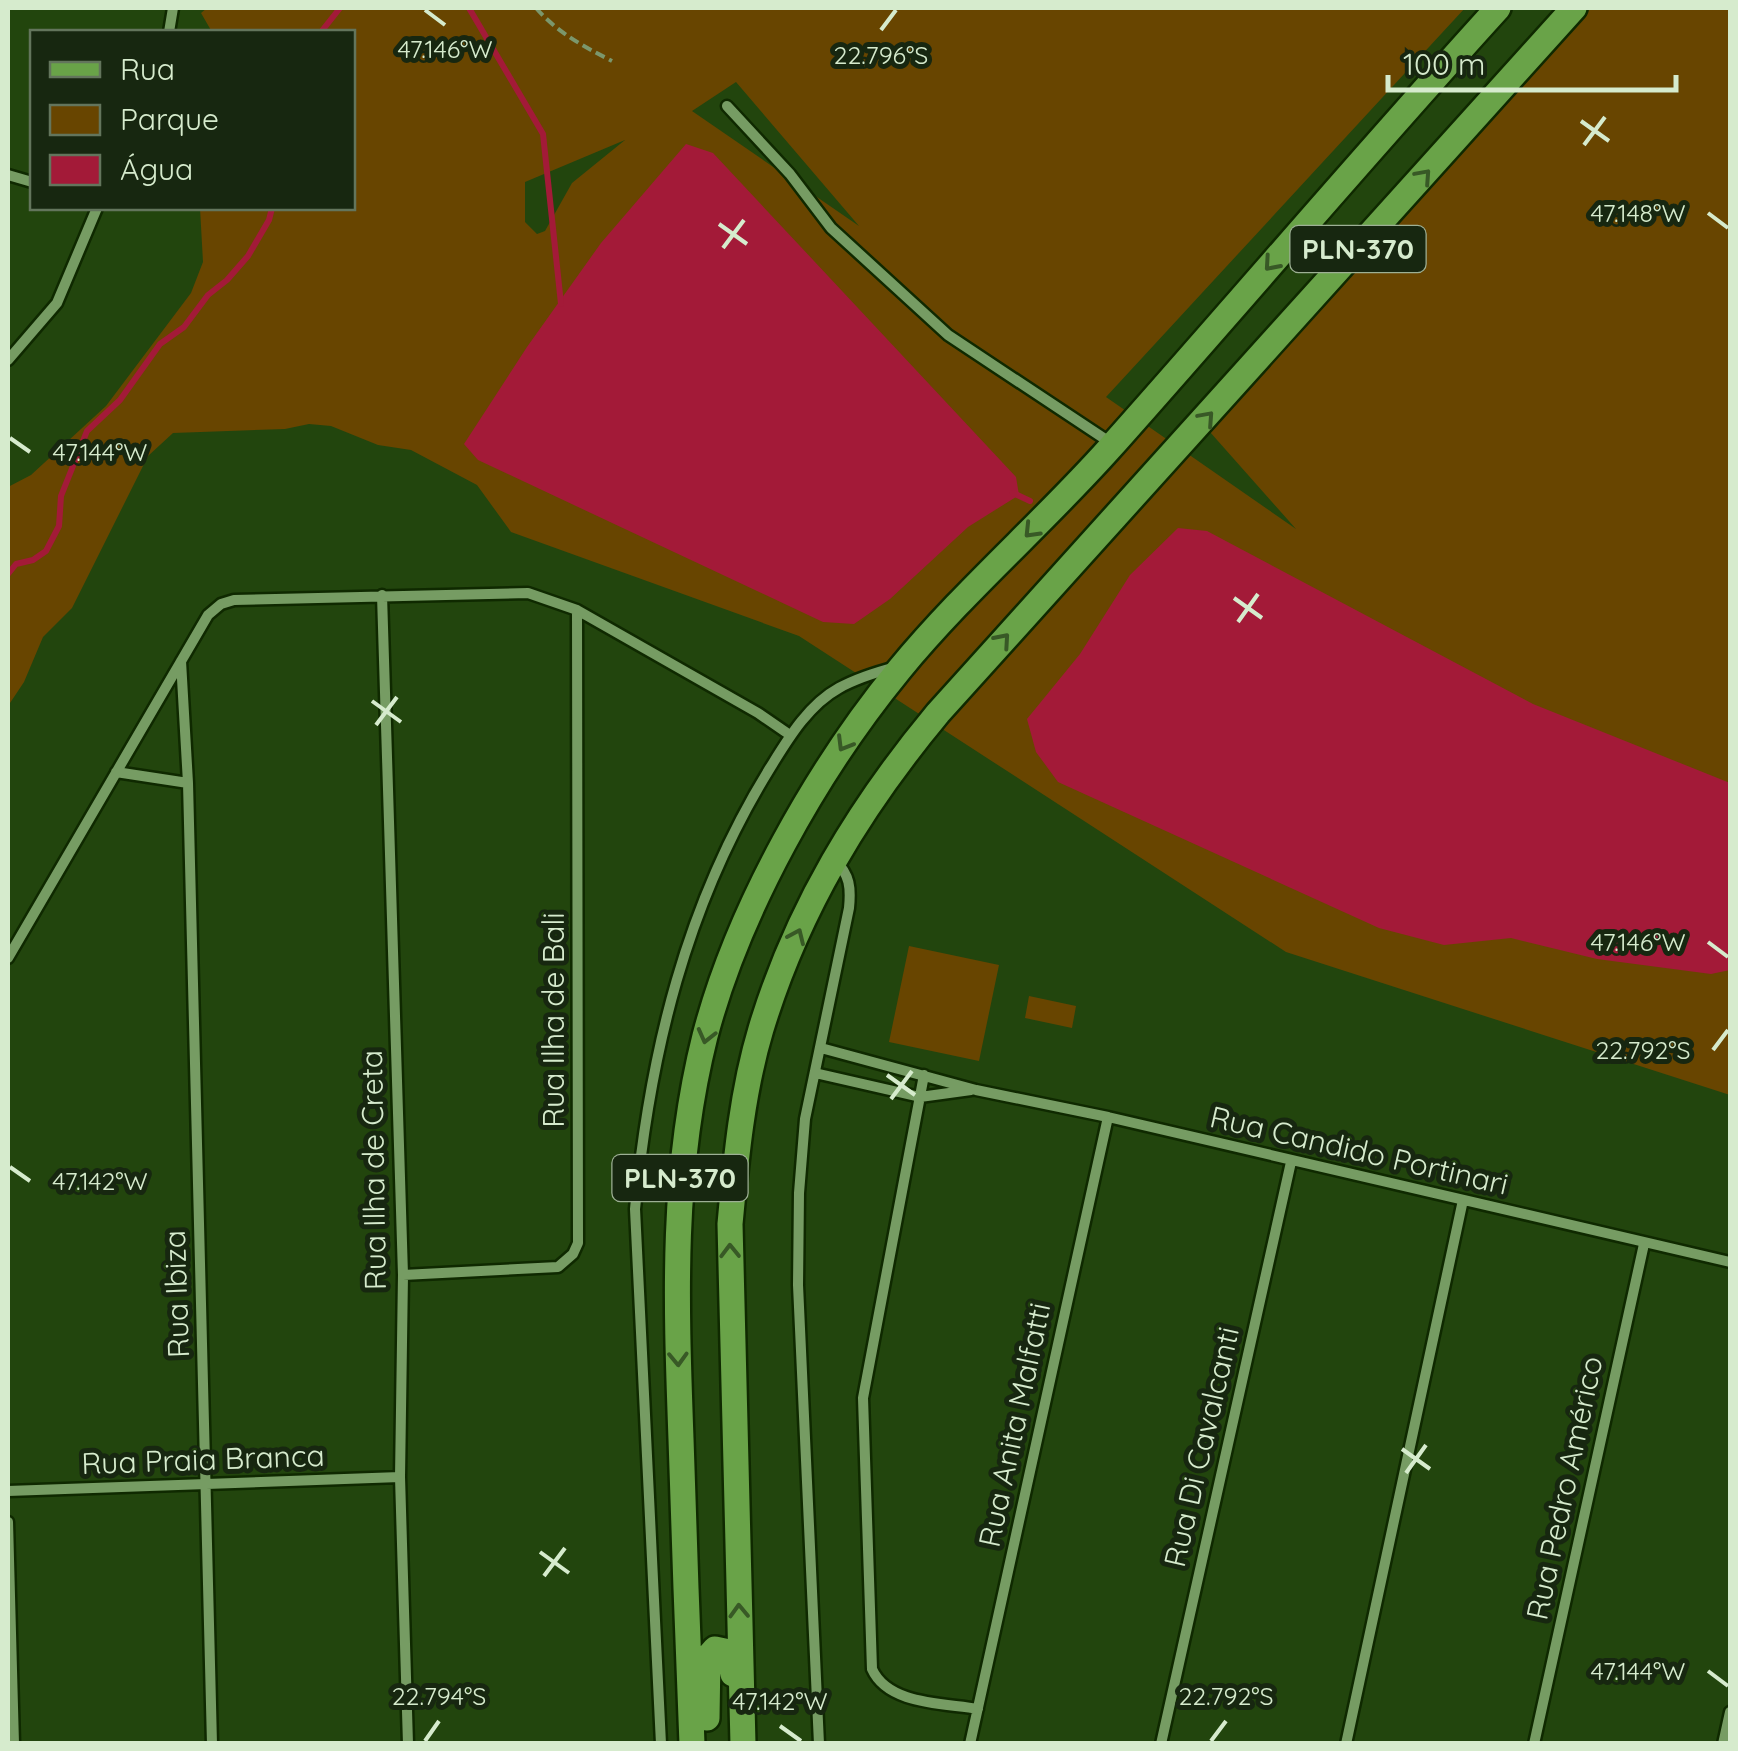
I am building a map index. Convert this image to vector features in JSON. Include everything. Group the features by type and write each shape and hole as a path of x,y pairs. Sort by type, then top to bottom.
{"main road":[{"name":"PLN-370","path":"692,1744 675,1249 679,1186 706,1034 727,968 756,899 788,837 855,726 902,666 1113,444 1498,8"},
{"name":"PLN-370","path":"741,1744 730,1224 736,1156 760,1031 781,971 834,859 890,773 950,700 1574,8"},
{"path":"707,1744 708,1656 720,1648 729,1652 733,1662 733,1698 741,1744"}],"street":[{"path":"727,106 790,174 832,228 934,323 999,371 1113,444"},
{"path":"8,360 57,303 96,210"},
{"path":"8,958 208,616 221,604 234,600 528,593 577,610 758,713 790,736"},
{"name":"Rua Ilha de Creta","path":"382,595 403,1275 400,1478 408,1744"},
{"name":"Rua Ilha de Bali","path":"403,1275 558,1266 573,1254 578,1243 577,610"},
{"name":"Rua Ibiza","path":"181,660 188,783 212,1744"},
{"path":"661,1744 635,1209 641,1143 664,1019 720,856 790,736 836,689 902,666"},
{"path":"116,772 188,783"},
{"path":"820,1744 798,1285 799,1193 806,1119 851,889 846,871 834,859"},
{"name":"Rua Candido Portinari","path":"821,1048 976,1090 1108,1117 1730,1262"},
{"name":"Rua Candido Portinari","path":"815,1074 920,1097 976,1090"},
{"path":"924,1076 863,1398 872,1669 890,1692 978,1709"},
{"name":"Rua Anita Malfatti","path":"970,1744 1108,1117"},
{"name":"Rua Di Cavalcanti","path":"1161,1744 1291,1162"},
{"path":"1346,1744 1464,1200"},
{"name":"Rua Pedro Américo","path":"1534,1744 1644,1244"},
{"name":"Rua Praia Branca","path":"8,1491 400,1478"},
{"path":"8,1522 14,1744"},
{"path":"1724,1744 1730,1712"}],"path":[{"path":"536,8 569,38 612,60"}],"green space":[{"path":"207,8 1465,8 1106,397 1296,529 1202,423 1573,8 1730,8 1730,1095 1286,952 799,636 511,532 477,485 411,450 378,445 331,426 173,433 148,456 72,608 43,637 24,682 8,706 8,487 31,475 106,406 191,293 203,262 200,210 355,210 355,30 211,30 201,13","holes":["736,82 859,226 692,111","625,140 572,183 545,231 537,234 525,222 525,182"]},
{"path":"909,946 999,965 979,1061 889,1042"},
{"path":"1029,996 1076,1006 1072,1028 1025,1018"}],"water":[{"path":"686,144 713,153 1016,477 1019,495 968,527 890,599 854,624 823,622 478,460 464,444 601,243"},
{"path":"1178,528 1207,531 1533,704 1730,783 1730,970 1711,974 1597,959 1511,938 1444,945 1379,928 1058,782 1036,752 1027,719 1080,654 1130,575"}],"waterway":[{"path":"323,30 340,8"},
{"path":"469,8 543,134 561,304"},
{"path":"8,574 16,564 33,560 46,551 59,526 61,496 87,431 120,400 160,344 184,327 208,295 248,256 272,210"},
{"path":"1013,493 1030,501"}]}
